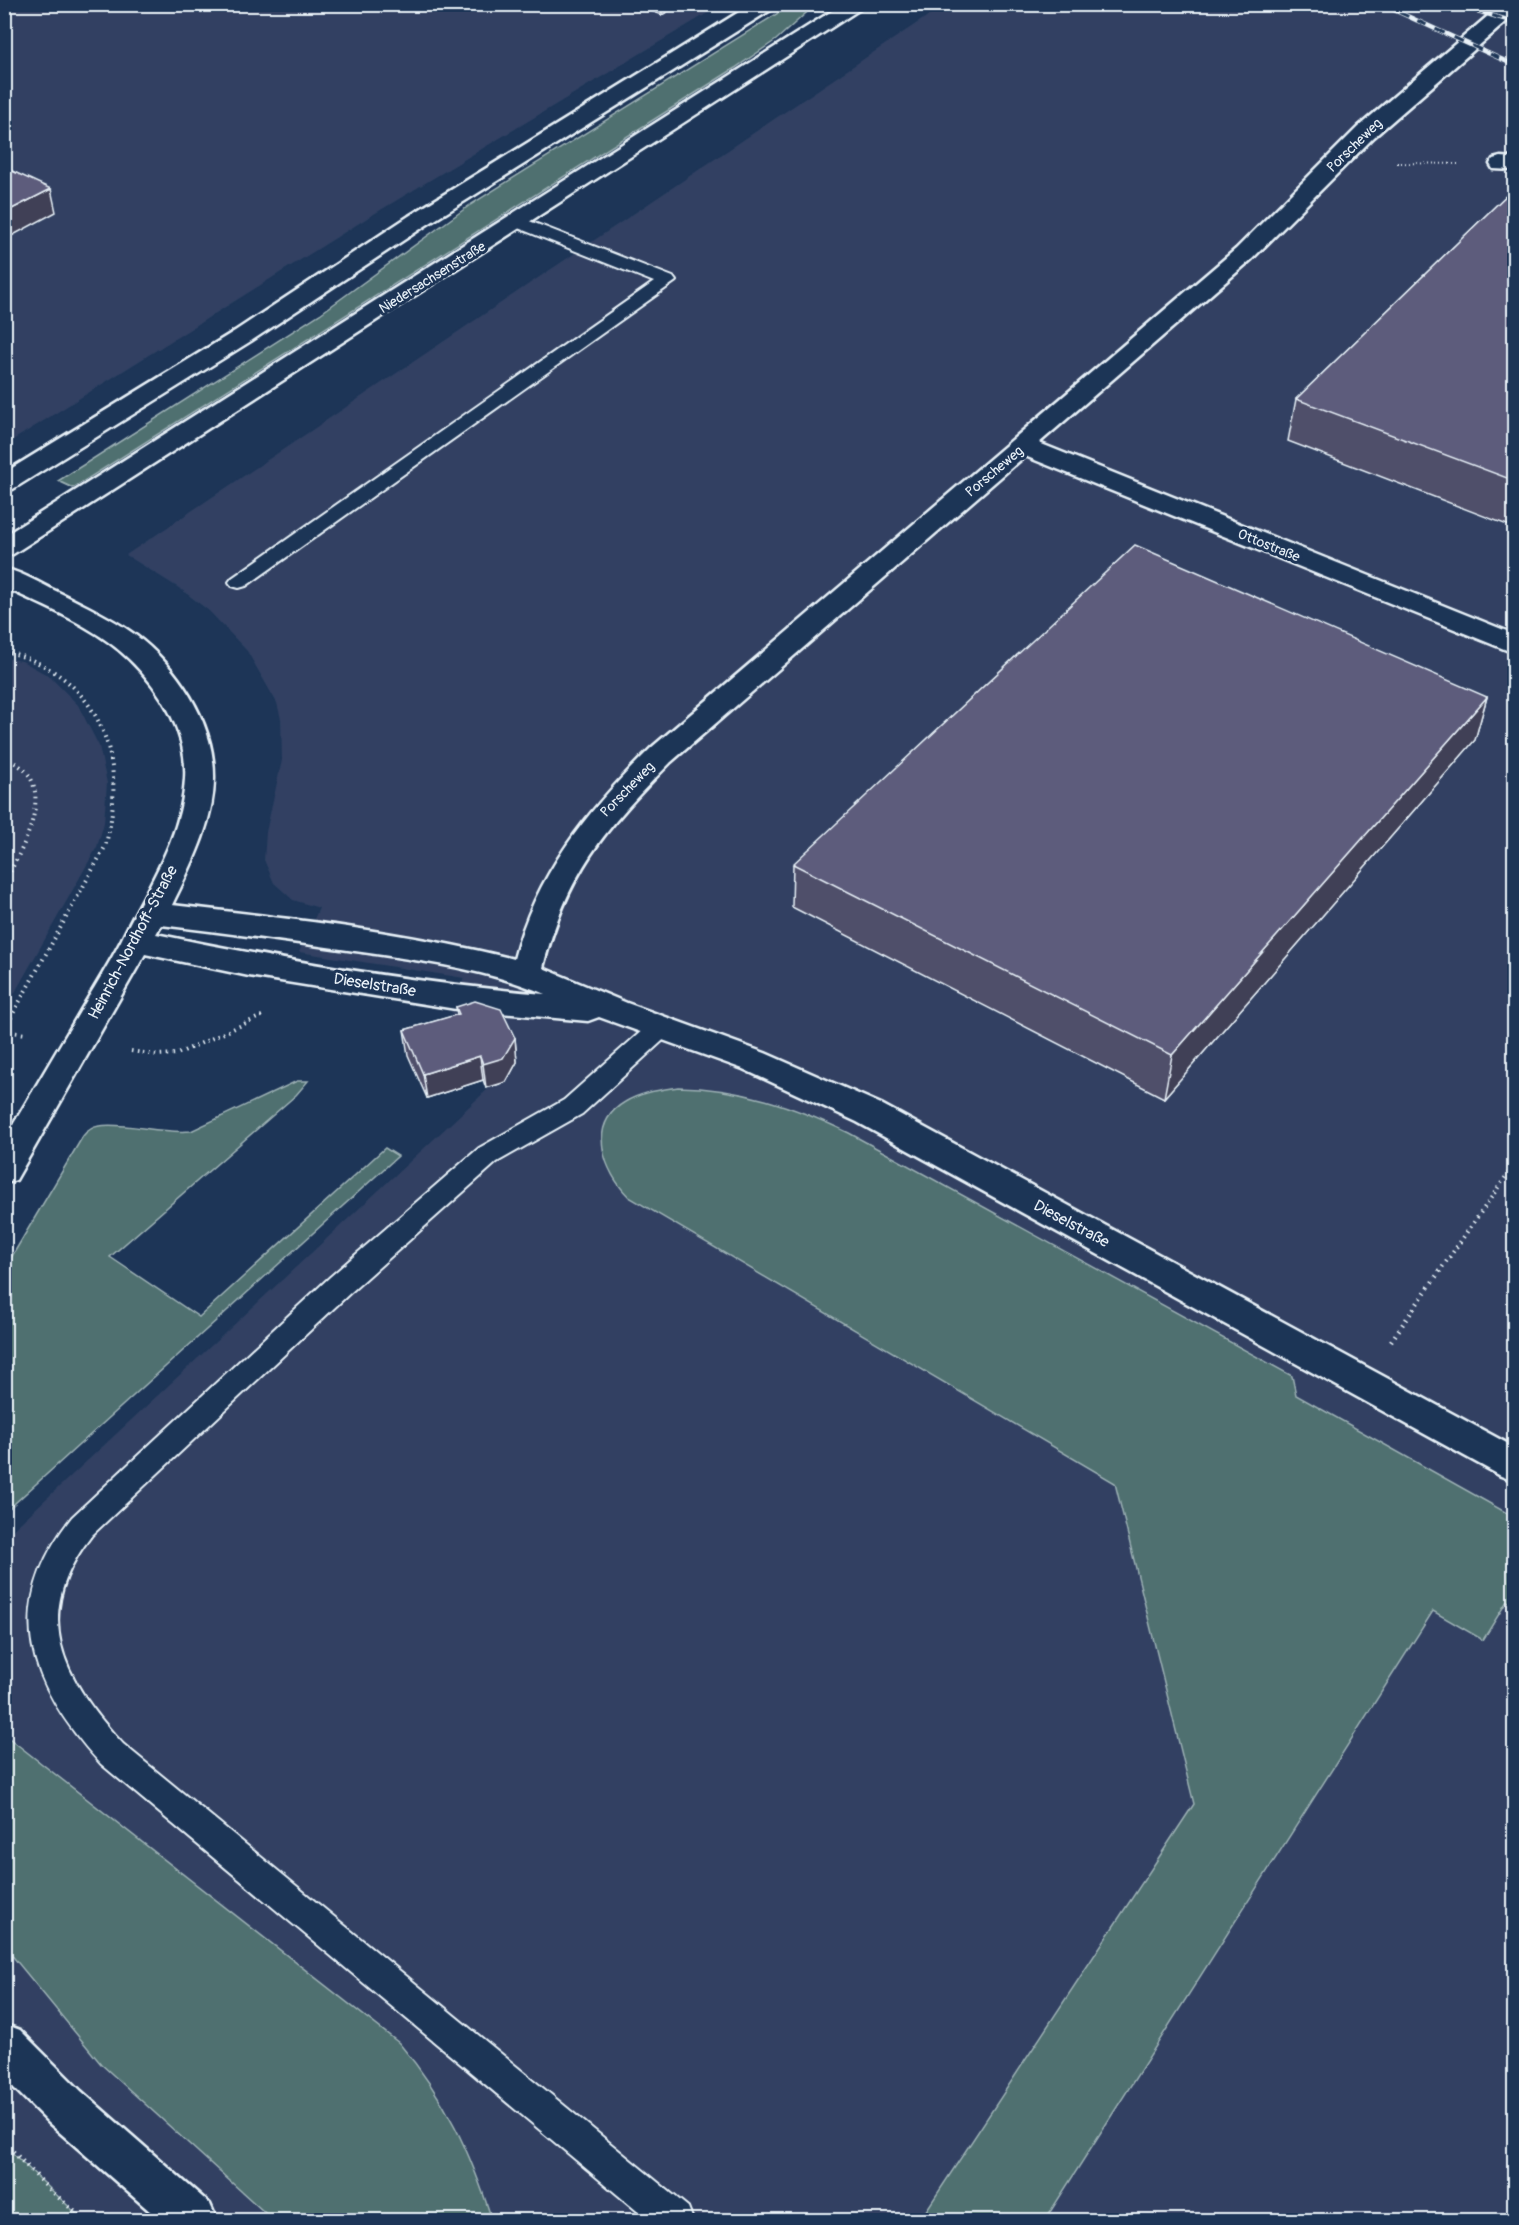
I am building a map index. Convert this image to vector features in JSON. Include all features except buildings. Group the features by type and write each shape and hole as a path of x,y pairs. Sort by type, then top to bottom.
{"street":[{"path":"4,484 243,336 417,221 767,4"},
{"name":"Niedersachsenstraße","path":"4,548 858,4"},
{"name":"Porscheweg","path":"526,973 540,923 569,860 589,831 621,794 661,755 1023,447 1244,255 1346,152 1402,100 1515,5"},
{"name":"Ottostraße","path":"1023,447 1515,644"},
{"name":"Heinrich-Nordhoff-Straße","path":"4,576 124,641 162,678 179,703 189,724 198,755 200,779 196,805 174,866 144,927 4,1171"},
{"name":"Dieselstraße","path":"144,927 268,927 449,954 526,973 616,1011 754,1061 869,1113 1515,1465"},
{"name":"Dieselstraße","path":"144,927 249,964 456,998 616,1011"},
{"path":"4,2046 65,2107 194,2220"}],"lane":[{"path":"239,582 667,281 519,222"},
{"path":"662,1027 573,1107 488,1155 340,1285 82,1526 61,1553 45,1600 42,1634 49,1664 64,1694 85,1726 112,1754 675,2220"}],"path":[{"path":"1346,152 1393,163 1508,164"},
{"path":"4,651 28,656 58,673 88,704 103,734 113,765 115,783 112,824 105,847 4,1030 157,1055 177,1054 269,1013"},
{"path":"4,757 11,759 29,774 37,798 33,824 4,883"},
{"path":"1363,1381 1515,1165"},
{"path":"4,2142 46,2187 84,2220"}],"shaded area":[{"path":"5,5 721,5 369,217 5,445"},
{"path":"944,5 1514,5 1514,2220 5,2220 5,1537 517,1062 459,1031 451,1012 464,978 299,952 319,908 293,900 274,883 264,860 266,832 282,760 281,719 277,703 247,651 209,611 182,590 126,555"},
{"path":"5,658 22,661 49,676 78,705 99,746 107,783 104,823 97,847 5,1010"}],"green space":[{"path":"791,5 815,5 776,40 735,68 73,488 58,481 320,314 470,205"},
{"path":"297,1081 308,1081 296,1095 110,1257 199,1317 385,1148 398,1156 5,1512 5,1268 83,1136 94,1127 109,1125 191,1131"},
{"path":"678,1087 723,1091 766,1100 849,1133 1292,1376 1296,1395 1514,1517 1514,1605 1507,1601 1483,1640 1433,1611 1045,2220 920,2220 1194,1804 1115,1483 629,1197 612,1175 606,1162 603,1136 606,1123 613,1112 631,1099 651,1092"},
{"path":"5,1735 399,2043 430,2085 455,2127 475,2171 492,2220 273,2220 101,2064 5,1947"},
{"path":"5,2146 83,2220 5,2220"}],"railway":[{"path":"1381,4 1514,65"},
{"path":"1454,4 1514,22"}]}
